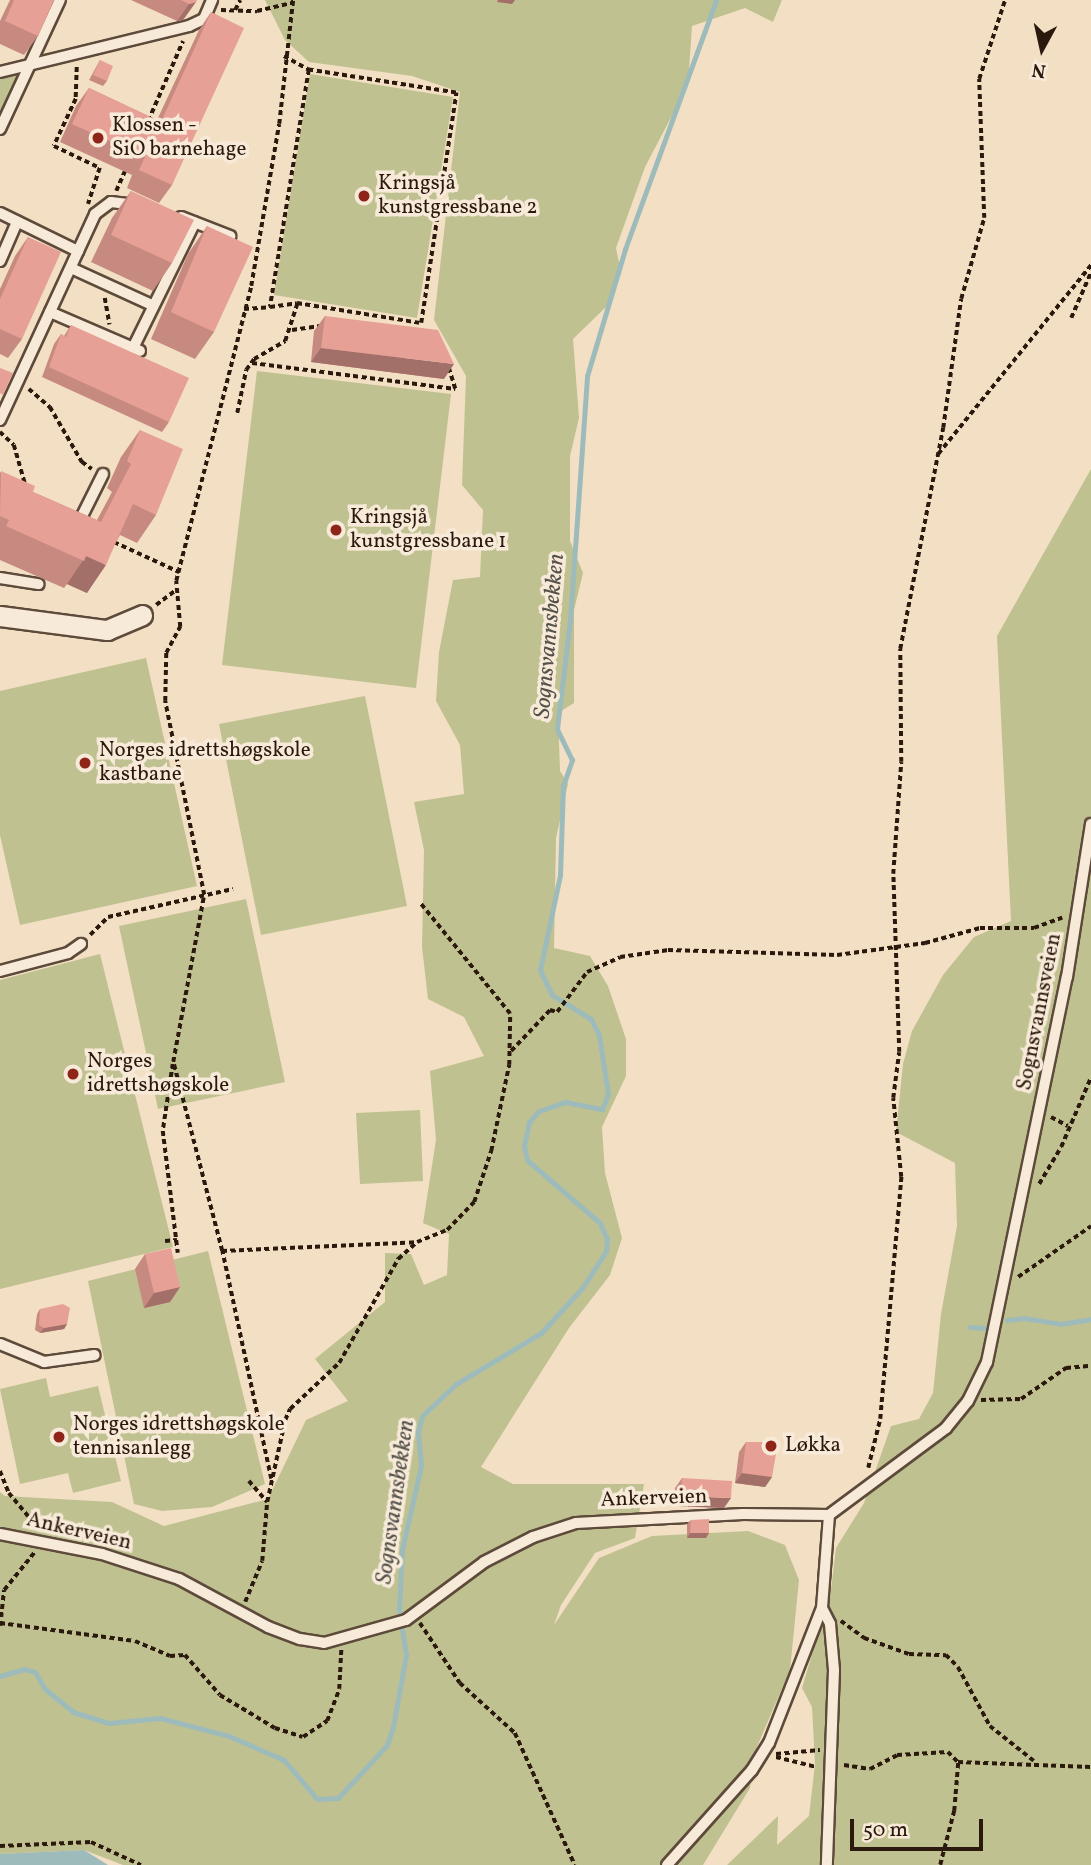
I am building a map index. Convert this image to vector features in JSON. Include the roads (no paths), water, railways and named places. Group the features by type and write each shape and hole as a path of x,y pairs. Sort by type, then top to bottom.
{"street":[{"path":"0,616 107,630 142,615"}],"lane":[{"path":"0,129 60,0"},
{"path":"0,72 189,26 204,19 210,5"},
{"path":"0,421 100,208 111,202 151,208"},
{"path":"0,213 78,251"},
{"path":"172,214 230,236"},
{"path":"0,261 17,222"},
{"path":"50,312 136,350 152,305 195,222"},
{"path":"71,268 152,305"},
{"path":"73,524 103,474"},
{"path":"0,578 39,584"},
{"name":"Sognsvannsveien","path":"829,1515 859,1489 931,1442 968,1401 994,1342 1078,916 1091,824"},
{"path":"0,971 68,953 81,944"},
{"path":"0,1344 44,1362 95,1355"},
{"name":"Ankerveien","path":"0,1534 39,1540 179,1579 300,1639 342,1641 406,1619 484,1562 533,1537 576,1523 743,1514 829,1515"},
{"path":"667,1865 764,1754 822,1608 829,1515"},
{"path":"822,1608 833,1649 833,1748 827,1865"}],"water":[{"path":"84,1850 108,1865 0,1865 0,1854"}],"waterway":[{"name":"Sognsvannsbekken","path":"0,1676 24,1669 35,1672 45,1689 73,1712 109,1723 160,1718 229,1736 284,1760 317,1799 338,1798 387,1745 393,1727 406,1655 399,1609 402,1550 421,1466 418,1432 422,1416 456,1384 541,1333 583,1287 606,1251 607,1239 600,1223 527,1160 524,1146 529,1122 539,1111 565,1102 602,1109 608,1094 599,1035 591,1019 552,995 540,970 560,875 563,786 572,760 557,729 570,620 587,376 625,249 716,0"},
{"path":"1007,1320 1024,1318 1060,1324 1091,1319"},
{"path":"970,1327 986,1328"}],"place":[{"name":"Klossen - SiO barnehage","path":"98,138"},
{"name":"Kringsjå kunstgressbane 2","path":"364,196"},
{"name":"Kringsjå kunstgressbane 1","path":"336,530"},
{"name":"Norges idrettshøgskole kastbane","path":"85,763"},
{"name":"Norges idrettshøgskole","path":"73,1074"},
{"name":"Norges idrettshøgskole tennisanlegg","path":"59,1437"},
{"name":"Løkka","path":"771,1446"}]}
